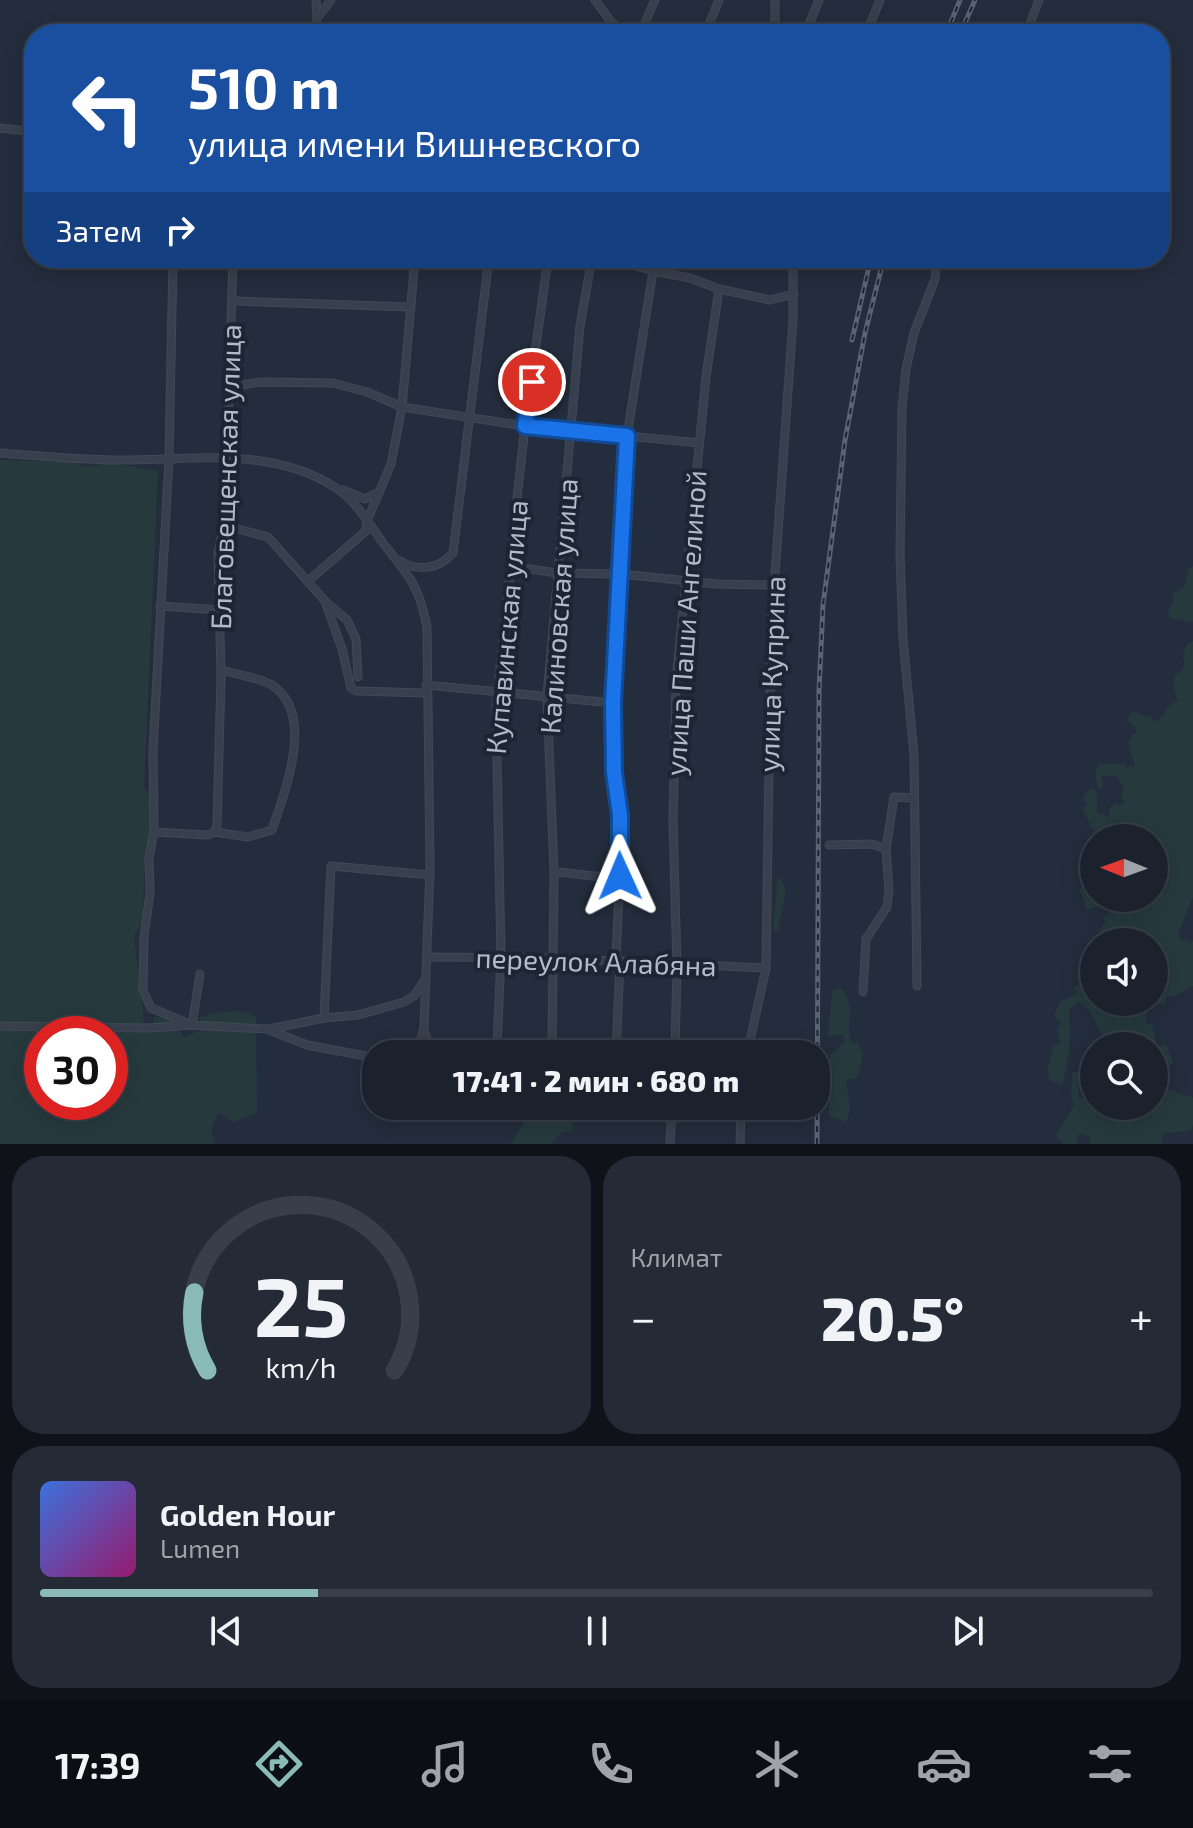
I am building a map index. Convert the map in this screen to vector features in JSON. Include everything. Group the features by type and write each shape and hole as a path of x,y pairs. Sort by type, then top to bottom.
{"street":[{"path":"316,0 316,24"},
{"path":"317,18 331,0"},
{"path":"644,24 655,0"},
{"path":"709,24 719,0"},
{"path":"775,0 775,24"},
{"path":"809,24 819,0"},
{"path":"870,24 880,0"},
{"path":"1030,24 1039,0"},
{"path":"594,1 614,24"},
{"path":"0,128 24,131"},
{"path":"173,268 169,459 153,750 154,832 149,858 150,893 144,936 143,990 151,1008 192,1025"},
{"name":"Благовещенская улица","path":"211,834 217,826 221,670 218,552 225,521 233,268"},
{"path":"308,581 366,531 377,493 391,464 402,407 414,268"},
{"path":"396,559 406,565 433,567 444,564 453,553 488,268"},
{"name":"Купавинская улица","path":"497,1040 501,957 496,691 509,580 516,567 512,543 547,268"},
{"name":"Калиновская улица","path":"552,1040 554,872 547,696 580,326 590,268"},
{"path":"643,268 770,300 794,294"},
{"name":"улица Куприна","path":"750,1040 766,968 774,590 793,268"},
{"path":"917,986 914,755 903,639 900,555 903,395 914,333 935,279 936,268"},
{"path":"617,1040 620,815 614,772 613,703 627,436 653,271"},
{"name":"улица Паши Ангелиной","path":"675,1040 675,697 699,443 719,289"},
{"path":"232,301 411,307"},
{"path":"229,387 261,382 333,383 367,392 402,407 525,426 699,443"},
{"path":"0,453 119,460 253,459 285,465 365,499 377,493"},
{"path":"338,489 413,581 427,628 430,875 424,1027 420,1040"},
{"path":"225,521 238,529 268,537 335,615 353,629 358,677"},
{"path":"516,567 557,573 621,574 770,585 774,590"},
{"path":"160,606 220,610"},
{"path":"335,615 351,688 356,691 496,691 613,703"},
{"path":"154,832 248,837 272,830 289,781 295,735 287,699 269,684 221,670"},
{"path":"863,992 866,939 887,907 886,849 894,797 914,798"},
{"path":"829,845 872,844 886,849"},
{"path":"324,1018 331,866 430,875"},
{"path":"554,872 583,873 598,879 620,876"},
{"name":"переулок Алабяна","path":"427,957 554,958 766,968"},
{"path":"192,1025 200,974"},
{"path":"0,1026 164,1028 192,1025 267,1029 358,1015 404,1002 414,996 426,979"},
{"path":"424,1027 428,1040"},
{"path":"267,1029 307,1045 362,1055"},
{"path":"670,1144 671,1120"},
{"path":"740,1144 741,1120"}],"green space":[{"path":"0,460 67,460 85,467 112,463 158,471 144,788 150,793 151,839 144,870 143,920 134,936 145,1030 154,1028 153,1017 169,1018 184,1037 209,1027 198,1018 205,1016 235,1011 256,1017 257,1113 232,1122 218,1112 211,1131 215,1144 0,1144"},
{"path":"1193,566 1193,622 1170,618 1168,610 1173,594 1185,586 1188,569"},
{"path":"1193,641 1193,897 1178,934 1181,941 1188,940 1189,944 1193,940 1193,986 1168,997 1168,928 1101,928 1106,921 1103,918 1110,912 1168,912 1168,824 1123,824 1117,820 1116,824 1090,824 1083,810 1087,805 1083,798 1094,789 1097,813 1104,814 1108,819 1112,805 1115,803 1119,806 1125,802 1121,797 1124,788 1117,776 1101,776 1103,788 1098,789 1095,774 1099,764 1125,764 1128,769 1130,765 1135,768 1128,743 1132,734 1136,734 1136,728 1126,720 1134,710 1150,716 1154,722 1178,700 1175,677 1185,666 1183,656 1187,644"},
{"path":"778,876 786,888 778,931 773,929"},
{"path":"1080,983 1080,1003 1069,1009 1069,1047 1062,1085 1049,1080 1048,1068 1053,1047 1061,1043 1057,1030 1062,1023 1054,1016 1060,1002 1077,993 1074,988"},
{"path":"840,988 846,997 850,1010 849,1035 852,1043 858,1043 863,1055 857,1078 846,1080 850,1107 847,1122 830,1116 830,1055 845,1042 843,1034 828,1036 832,991"},
{"path":"1092,1016 1147,1016 1145,1023 1152,1024 1154,1032 1100,1032"},
{"path":"1168,1049 1173,1062 1168,1070"},
{"path":"1072,1072 1078,1072 1080,1120 1168,1120 1168,1089 1193,1098 1193,1125 1190,1131 1163,1133 1162,1144 1090,1144 1091,1139 1078,1134 1077,1144 1063,1144 1056,1135 1074,1105 1071,1098"},
{"path":"525,1120 573,1120 572,1131 561,1132 552,1144 511,1144"}],"railway":[{"path":"950,24 960,0"},
{"path":"964,24 975,0"},
{"path":"852,340 869,268"},
{"path":"817,1144 819,691 823,605 845,440 865,333 881,268"}],"route":[{"path":"532,382 525,426 627,436 613,703 614,772 620,815 620,876"}]}
